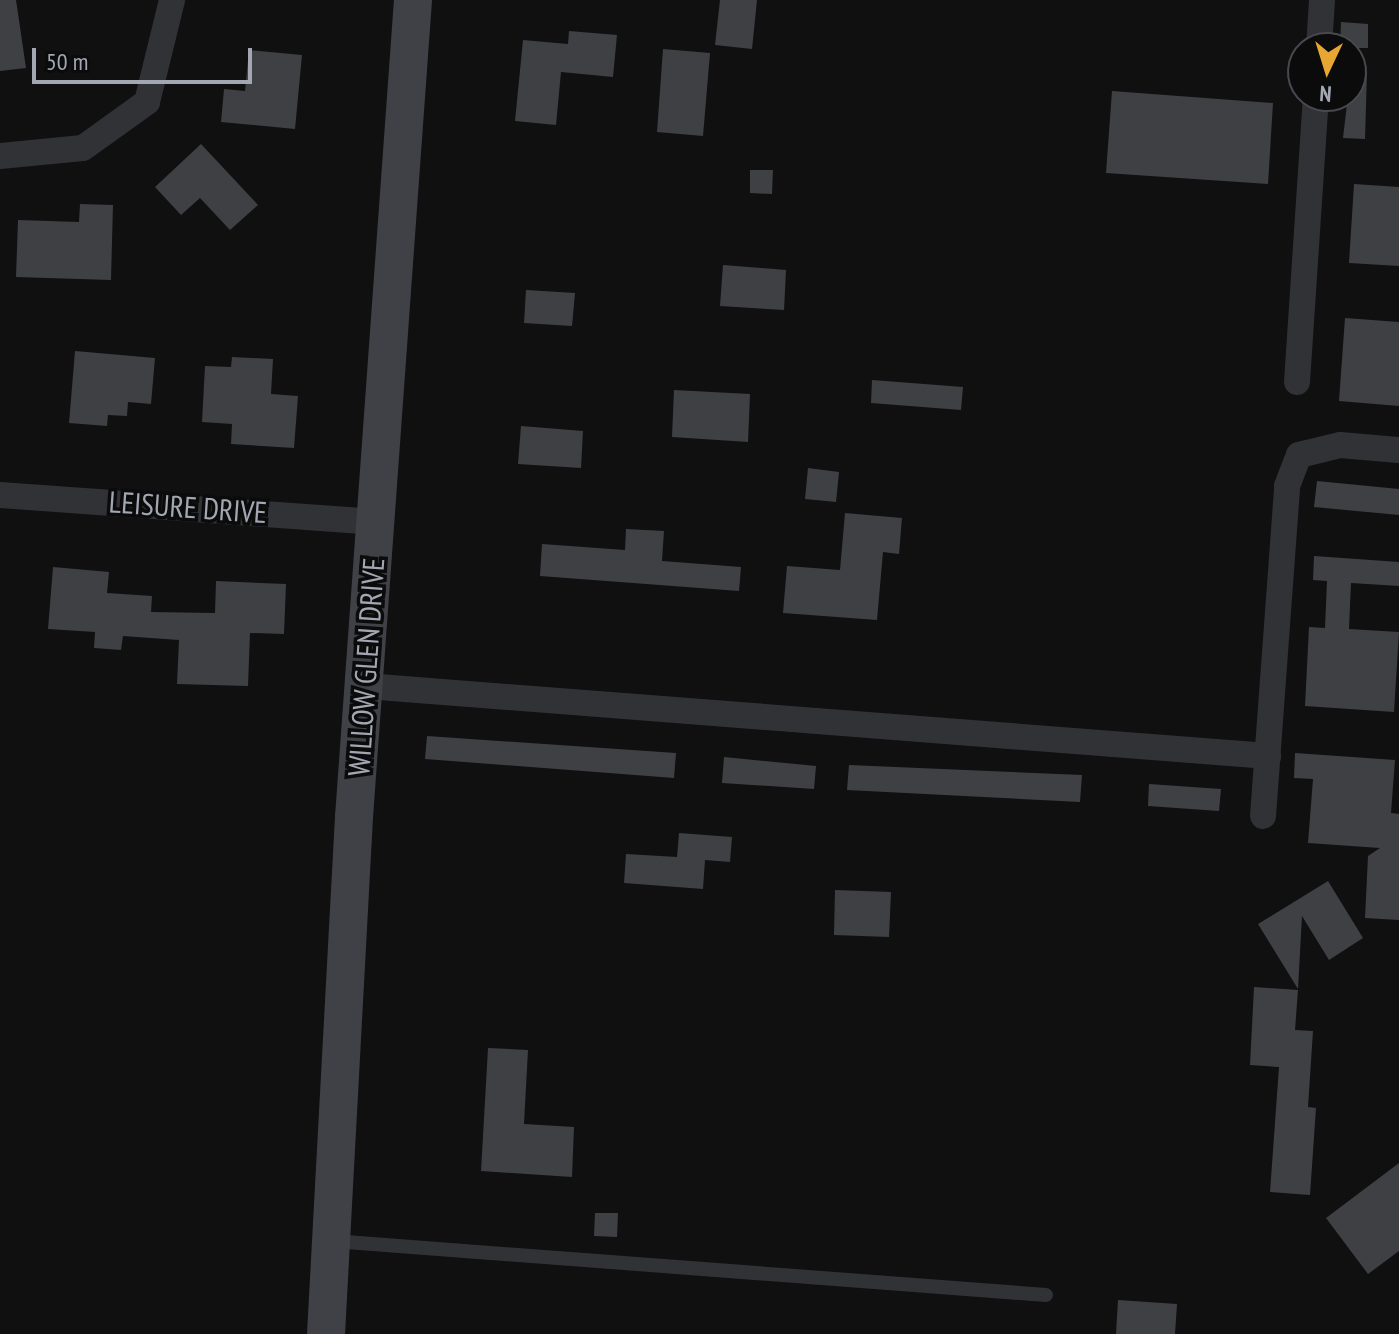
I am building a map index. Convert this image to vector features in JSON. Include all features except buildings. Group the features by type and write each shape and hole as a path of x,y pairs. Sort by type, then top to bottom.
{"main road":[{"name":"WILLOW GLEN DRIVE","path":"326,1334 376,522 413,0"}],"street":[{"path":"0,156 83,148 147,102 172,0"},
{"path":"1320,32 1322,0"},
{"path":"1297,382 1315,112"},
{"path":"1263,816 1287,486 1299,455 1340,445 1399,450"},
{"name":"LEISURE DRIVE","path":"0,495 376,522"},
{"path":"366,686 1268,756"}],"lane":[{"path":"331,1241 1046,1295"}]}
